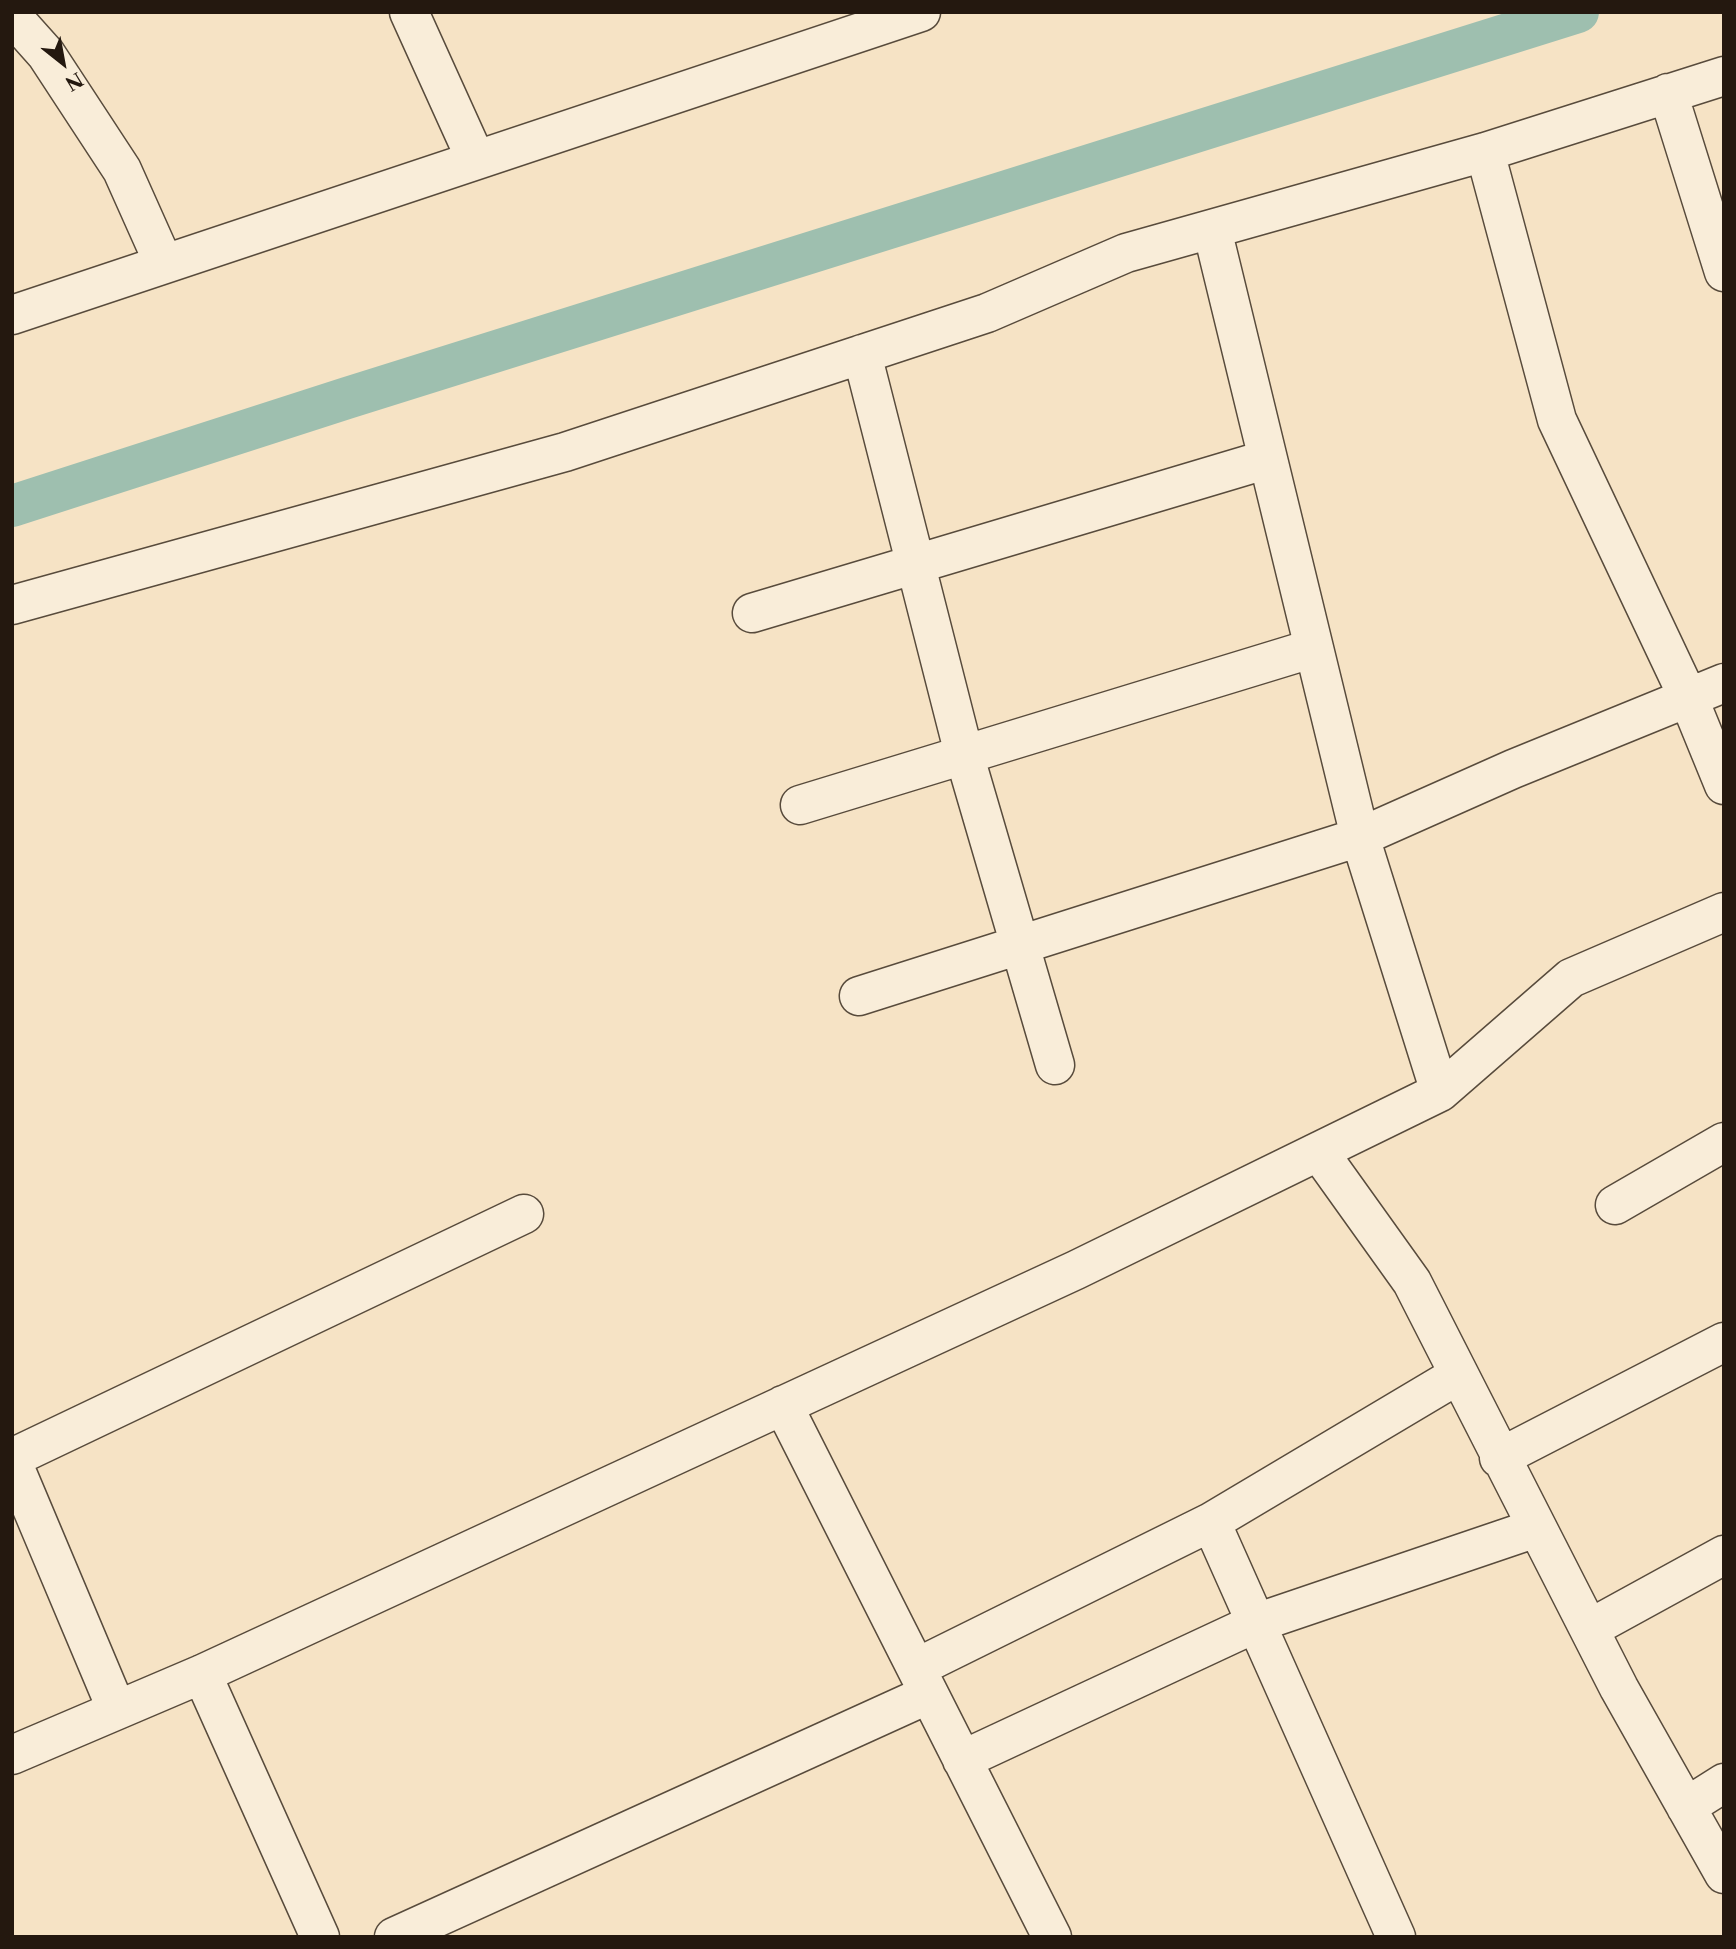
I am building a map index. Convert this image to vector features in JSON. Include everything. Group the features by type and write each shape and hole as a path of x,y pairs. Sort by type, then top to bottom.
{"street":[{"path":"410,12 476,160"},
{"path":"12,315 921,12"},
{"path":"12,16 46,54 122,170 164,264"},
{"path":"12,605 565,452 987,313 1126,253 1485,152 1724,76"},
{"path":"1668,93 1724,272"},
{"path":"1485,152 1557,419 1688,697 1724,785"},
{"path":"1212,229 1360,837 1440,1092"},
{"path":"862,354 964,754 1055,1065"},
{"path":"752,613 1268,459"},
{"path":"800,805 1314,648"},
{"path":"859,996 1360,837 1513,769 1724,682"},
{"path":"12,1755 116,1708 202,1674 1089,1264 1320,1152 1440,1092 1571,978 1724,912"},
{"path":"1615,1205 1724,1142"},
{"path":"1320,1152 1412,1282 1588,1629 1724,1874"},
{"path":"116,1708 12,1460 524,1214"},
{"path":"1499,1458 1724,1342"},
{"path":"394,1937 922,1681 1211,1522 1458,1375"},
{"path":"783,1405 1052,1937"},
{"path":"1211,1522 1396,1937"},
{"path":"962,1760 1256,1623 1536,1528"},
{"path":"1588,1629 1724,1555"},
{"path":"202,1674 320,1937"},
{"path":"1686,1807 1724,1783"}],"waterway":[{"path":"12,506 347,398 1578,12"}]}
